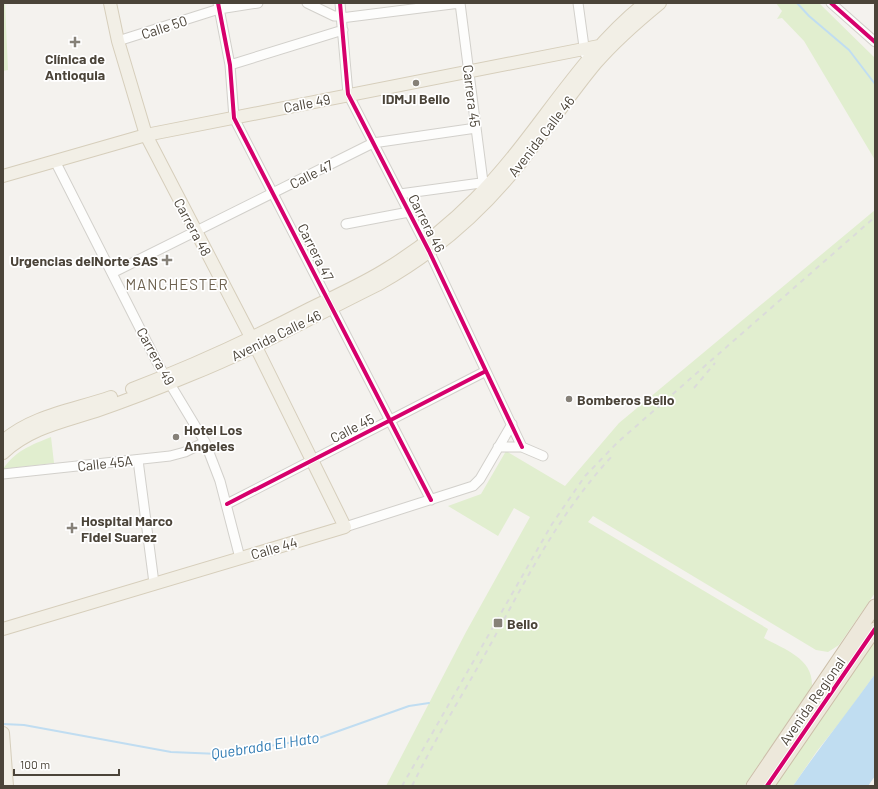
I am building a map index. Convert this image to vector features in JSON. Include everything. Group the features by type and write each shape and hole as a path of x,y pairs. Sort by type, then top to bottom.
{"highway":[{"name":"Avenida Regional","path":"753,786 875,606"},
{"name":"Avenida Regional","path":"767,786 875,629"}],"main road":[{"name":"Carrera 48","path":"110,3 118,42 146,135 254,343 345,527"},
{"path":"598,46 623,21 645,3"},
{"name":"Avenida Calle 46","path":"3,453 24,436 44,426 96,411 254,343 330,304 464,224 507,179 548,129 588,73 615,42 660,3"},
{"name":"Calle 49","path":"3,176 146,135 468,71 585,54 598,46 615,42"},
{"name":"Avenida Calle 46","path":"427,246 486,185 585,54"},
{"name":"Avenida Calle 46","path":"3,441 16,431 34,422 168,379"},
{"name":"Calle 44","path":"3,629 345,527"},
{"path":"3,733 7,786"}],"street":[{"name":"Calle 50","path":"118,42 218,6 258,3"},
{"path":"307,3 334,16 341,17 460,3"},
{"name":"Carrera 46","path":"340,3 348,94 427,246 522,447"},
{"name":"Carrera 45","path":"460,3 476,128 486,185"},
{"path":"578,3 588,73"},
{"path":"832,3 875,42"},
{"name":"Carrera 47","path":"218,6 230,65 234,118 431,500"},
{"path":"230,65 343,30"},
{"name":"Calle 47","path":"112,273 373,142 476,128"},
{"name":"Carrera 49","path":"55,161 168,379 205,442 216,469 227,504 240,558"},
{"path":"400,194 486,185"},
{"path":"346,224 409,212"},
{"name":"Calle 45","path":"227,504 486,371"},
{"name":"Calle 44","path":"345,527 473,486 480,479 512,424"},
{"name":"Calle 45A","path":"3,474 138,460 178,454 205,442"},
{"path":"498,447 522,447 543,456"},
{"path":"138,460 154,583"}],"green space":[{"path":"3,3 5,3 8,70 3,71"},
{"path":"776,3 819,3 875,58 875,160 804,41 782,18 777,19 782,11"},
{"path":"875,210 875,593 839,645 828,652 816,650 593,516 588,522 768,629 764,638 789,651 808,668 812,686 744,786 386,786 466,632 530,517 514,508 498,536 448,506 481,494 506,451 565,486 619,423"},
{"path":"51,437 54,463 3,469 18,453"},
{"path":"875,637 875,674 848,712 817,751 793,786 773,786"}],"water":[{"path":"875,674 875,776 868,786 793,786 813,758"}],"waterway":[{"path":"797,3 809,16 849,50 875,84"},
{"name":"Quebrada El Hato","path":"3,724 24,725 171,752 219,754 319,738 409,706 429,703"}],"railway":[{"path":"402,786 552,524 585,476 618,442 875,217"},
{"path":"694,388 715,363"},
{"path":"412,786 545,547 577,499 614,454"}],"cycle path":[{"path":"218,3 230,65 234,118 431,500"},
{"path":"340,3 348,94 429,251 522,447"},
{"path":"831,3 875,42"},
{"path":"227,504 486,371"},
{"path":"767,786 875,629"}],"place":[{"name":"Clínica de Antioquia","path":"75,42"},
{"name":"IDMJI Bello","path":"416,83"},
{"name":"Urgencias delNorte SAS","path":"167,260"},
{"name":"Bomberos Bello","path":"569,399"},
{"name":"Hotel Los Angeles","path":"176,437"},
{"name":"Hospital Marco Fidel Suarez","path":"72,528"},
{"name":"Bello","path":"498,623"}],"district":[{"name":"MANCHESTER","path":"177,284"}]}
